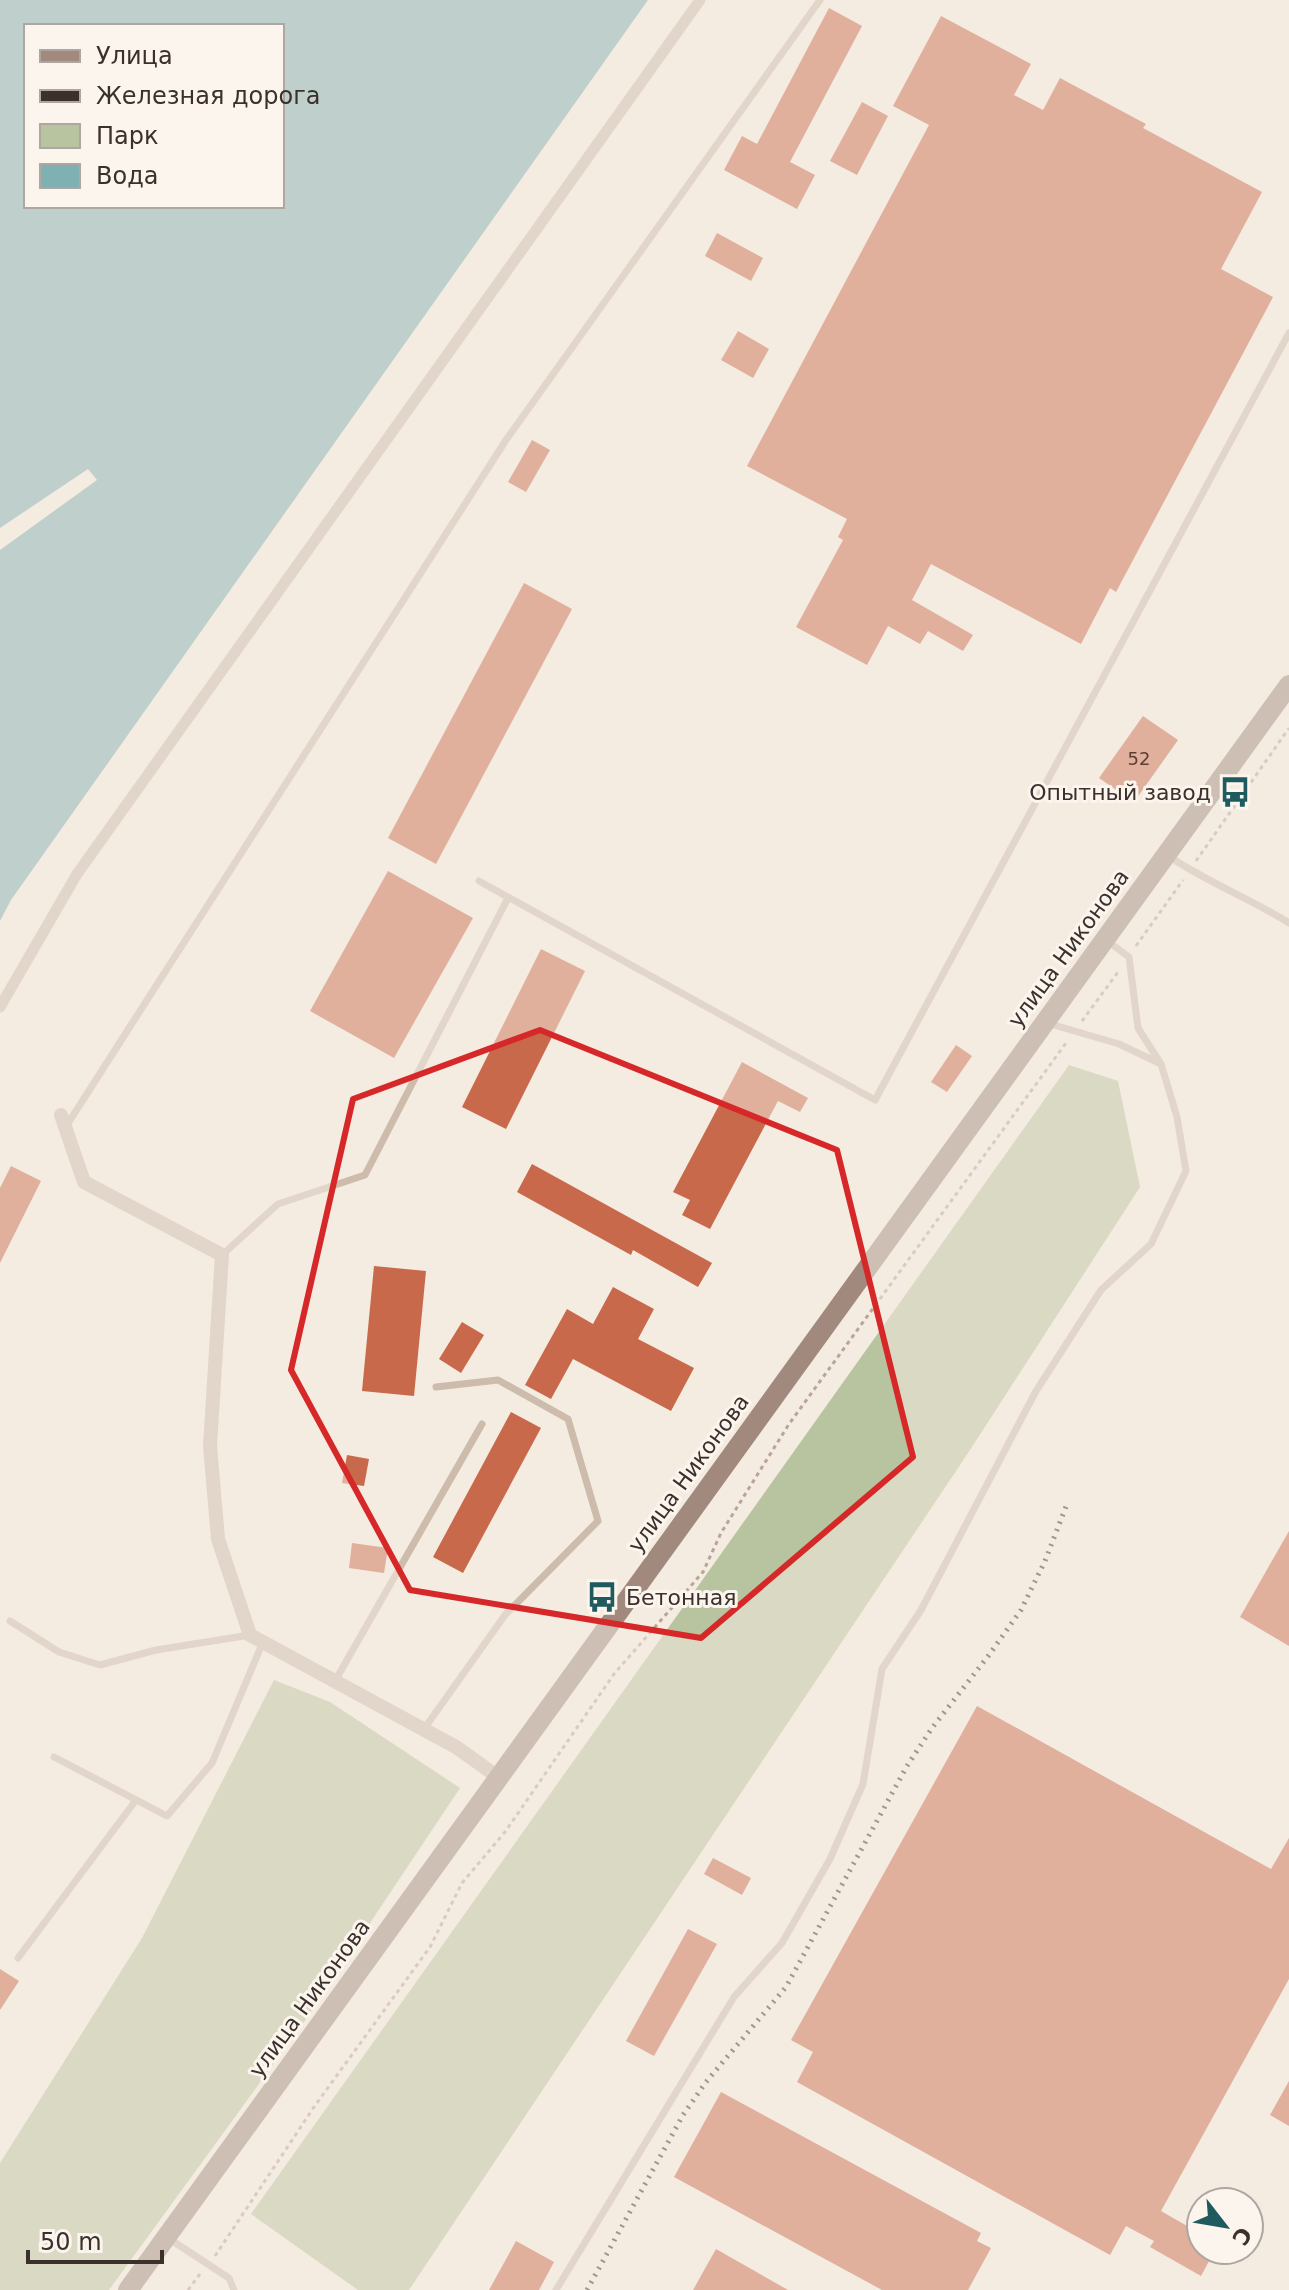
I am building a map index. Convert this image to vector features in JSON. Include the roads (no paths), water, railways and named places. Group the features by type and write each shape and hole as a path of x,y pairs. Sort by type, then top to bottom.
{"main road":[{"name":"улица Никонова","path":"128,2290 1104,938 1287,690"}],"street":[{"path":"0,1007 77,874 700,0"},
{"path":"63,1122 84,1182 222,1255 210,1446 218,1539 256,1639 456,1747 498,1777"}],"lane":[{"path":"63,1122 506,440 820,0"},
{"path":"479,881 875,1100 1289,333"},
{"path":"1165,854 1189,871 1289,923"},
{"path":"222,1255 278,1204 365,1175 508,898"},
{"path":"556,2290 734,1997 782,1943 830,1859 863,1784 882,1669 921,1610 1036,1391 1101,1290 1151,1244 1186,1171 1177,1117 1161,1064 1138,1028 1129,957 1104,938"},
{"path":"1044,1023 1119,1044 1161,1064"},
{"path":"423,1730 505,1615 598,1521 568,1419 498,1380 436,1387"},
{"path":"335,1681 482,1424"},
{"path":"10,1621 59,1652 100,1665 156,1650 256,1639 212,1763 167,1816 54,1757"},
{"path":"18,1958 136,1800"},
{"path":"166,2237 229,2278 234,2290"}],"water":[{"path":"0,0 648,0 11,900 0,921 0,550 97,480 88,469 0,528"}],"railway":[{"path":"587,2290 683,2115 706,2082 786,1987 907,1766 1021,1610 1045,1561 1067,1504"}],"place":[{"name":"Опытный завод","path":"1235,792"},
{"name":"Бетонная","path":"602,1597"}]}
